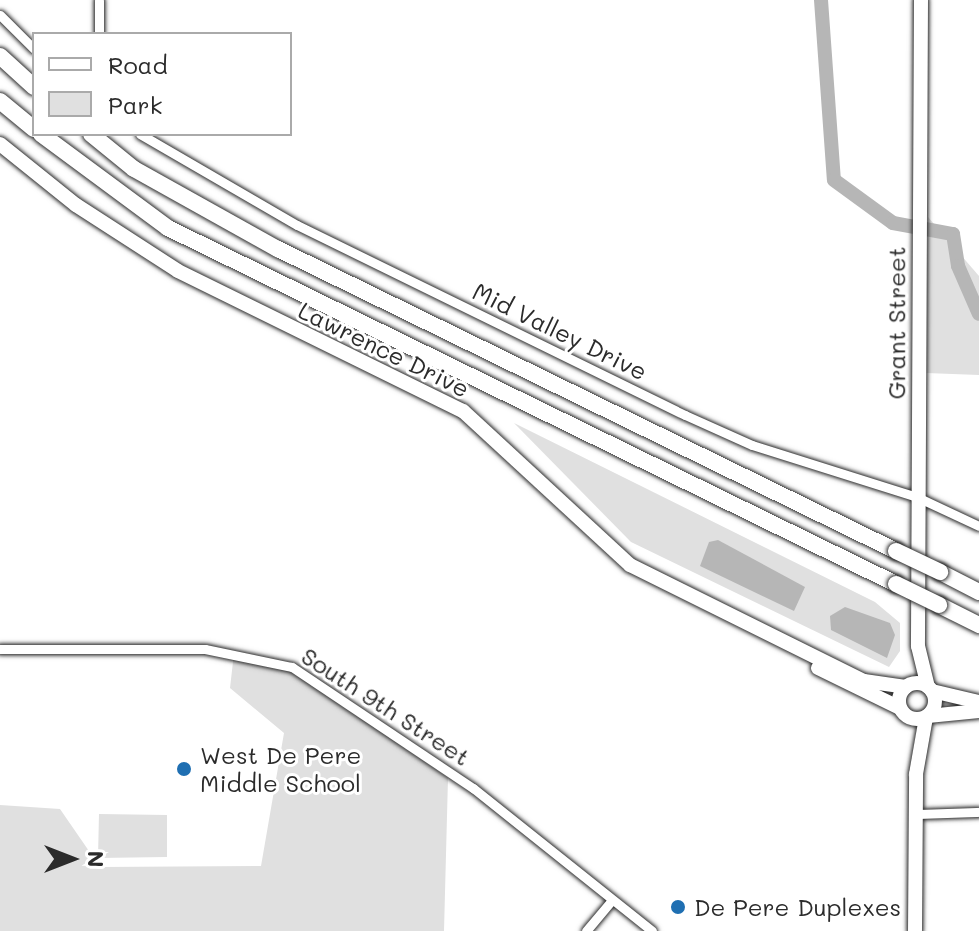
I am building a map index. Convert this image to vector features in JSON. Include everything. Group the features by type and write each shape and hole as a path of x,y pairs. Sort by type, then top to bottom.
{"highway":[{"path":"0,56 32,85"},
{"path":"0,101 32,127"},
{"path":"44,136 168,228 979,625"},
{"path":"93,136 134,169 278,249 979,592"}],"main road":[{"name":"Grant Street","path":"921,0 918,646 930,689"},
{"name":"Lawrence Drive","path":"0,144 76,205 178,271 463,411 630,565 785,645 875,686 930,689"},
{"path":"785,645 902,711 927,717 979,711"},
{"name":"Grant Street","path":"902,711 918,646"},
{"path":"915,931 916,774 930,689 979,702"},
{"path":"902,711 916,774"}],"street":[{"path":"99,0 99,32"},
{"path":"0,15 32,47"},
{"name":"Mid Valley Drive","path":"143,136 297,225 685,415 752,445 917,497 979,526"},
{"name":"South 9th Street","path":"0,649 205,649 278,661 321,682 473,788 652,931"},
{"path":"915,814 979,812"},
{"path":"586,931 612,900"}],"green space":[{"path":"928,217 979,276 979,375 926,373"},
{"path":"514,423 875,602 900,623 900,651 889,667 631,542"},
{"path":"234,653 292,670 448,778 444,931 0,931 0,805 60,809 100,867 261,866 284,733 230,688"},
{"path":"99,814 167,815 167,857 98,858"}],"shaded area":[{"path":"718,540 805,587 794,611 700,566 709,542"},
{"path":"845,607 890,623 895,635 887,658 831,630 830,616"}],"waterway":[{"path":"821,0 834,180 893,223 953,234 958,266 979,314"}],"place":[{"name":"West De Pere Middle School","path":"184,769"},
{"name":"De Pere Duplexes","path":"678,907"}]}
